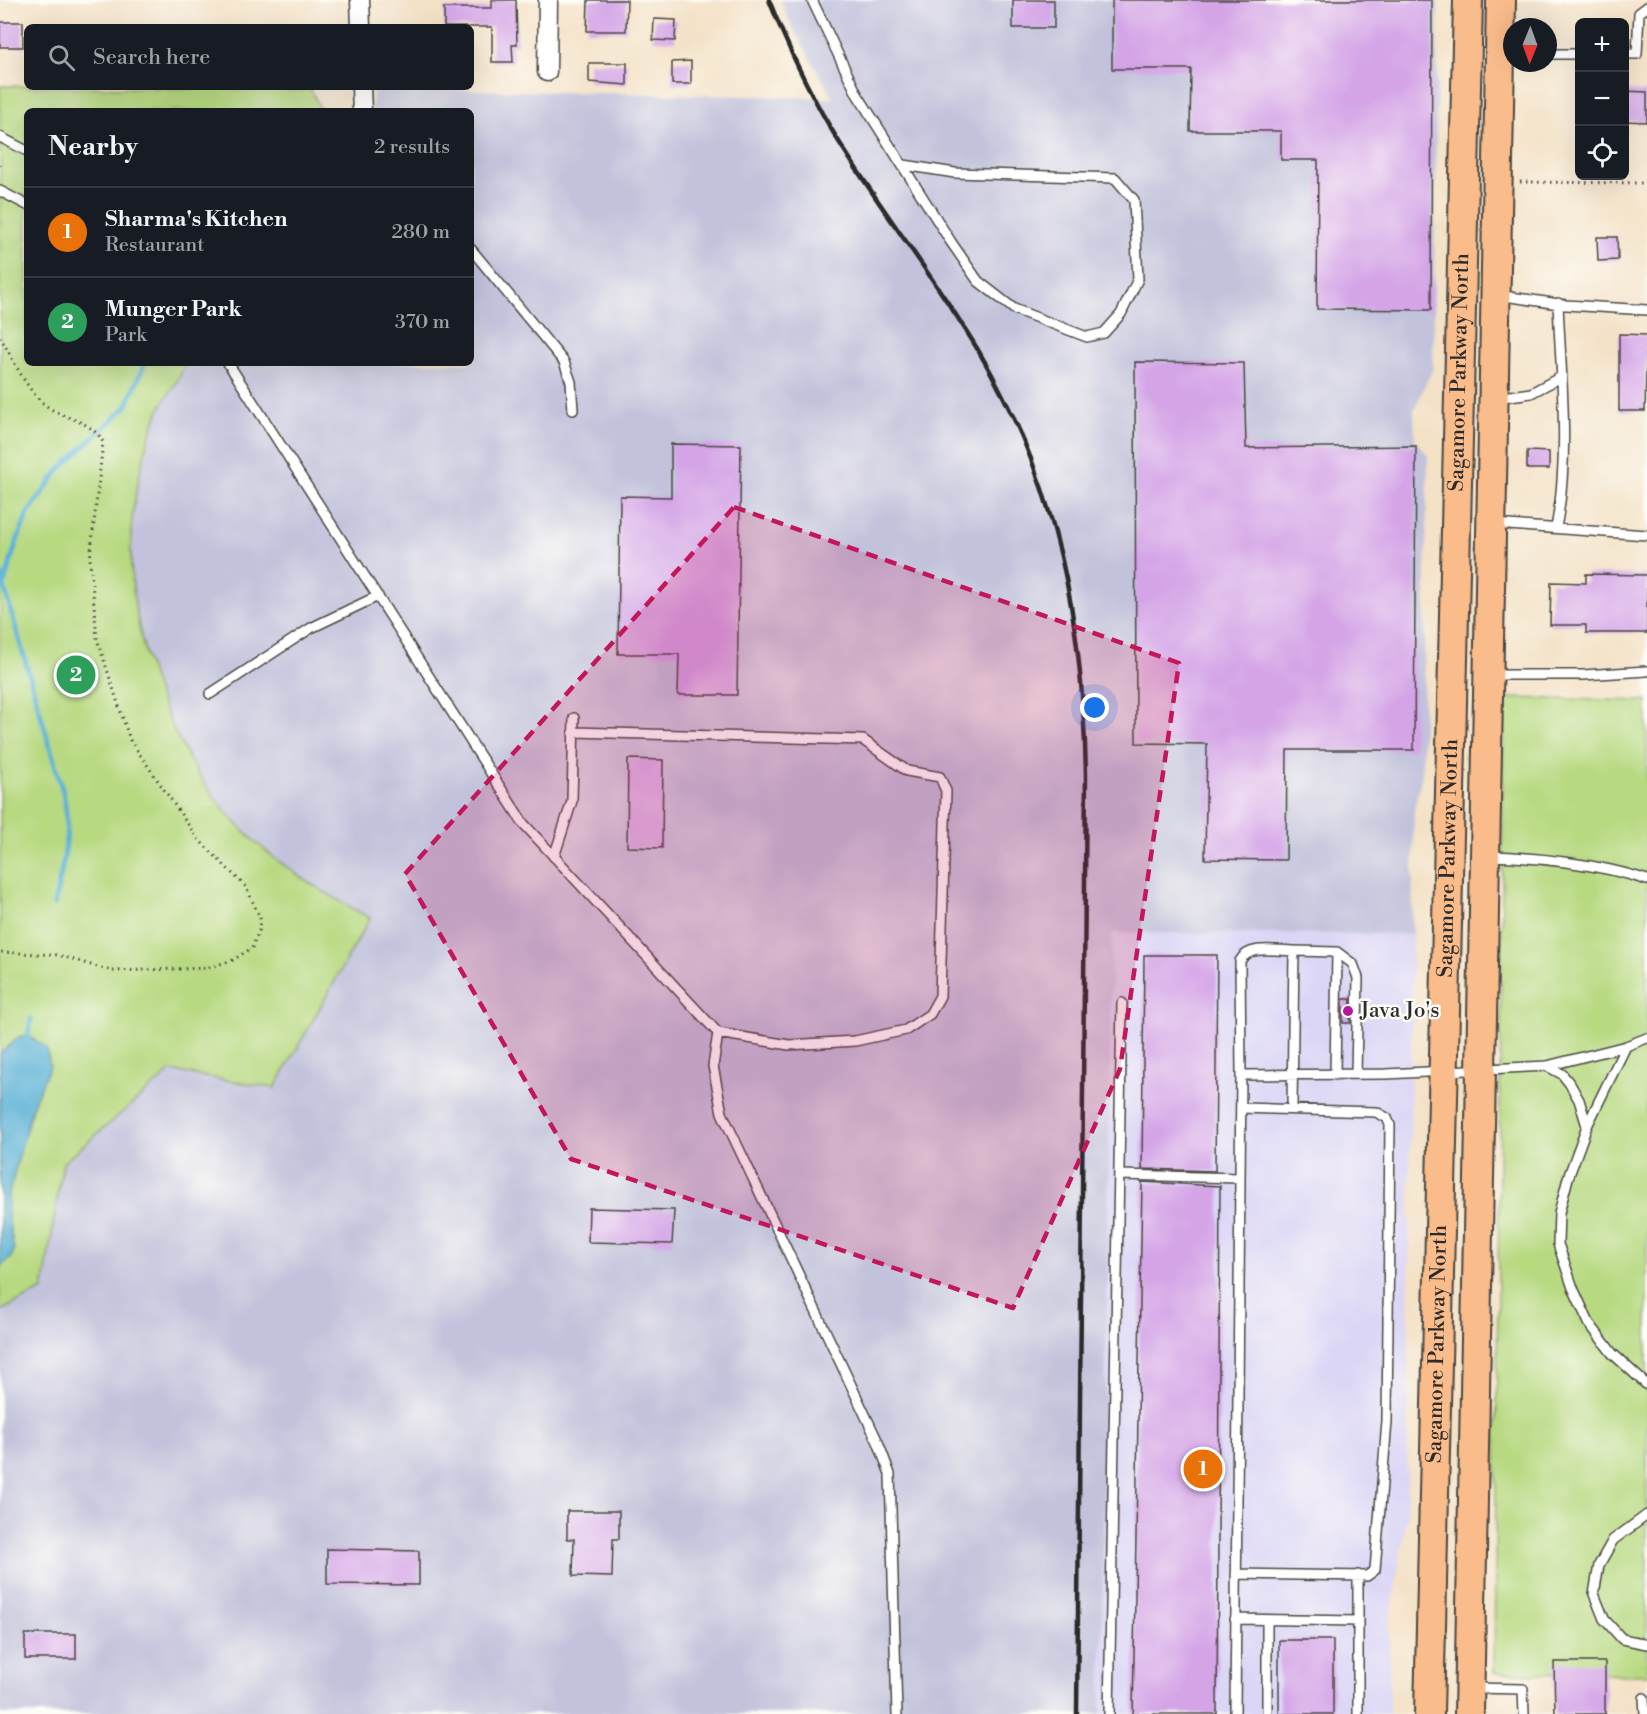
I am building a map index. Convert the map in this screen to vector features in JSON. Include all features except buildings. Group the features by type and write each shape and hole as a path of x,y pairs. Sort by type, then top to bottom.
{"main road":[{"name":"Sagamore Parkway North","path":"1429,1714 1467,0"},
{"name":"Sagamore Parkway North","path":"1501,0 1503,22"},
{"name":"Sagamore Parkway North","path":"1469,1701 1496,294 1505,72"}],"street":[{"path":"360,0 361,24"},
{"path":"547,72 548,0"},
{"path":"361,90 362,108"}],"lane":[{"path":"812,0 857,94 978,281 1014,309 1087,337 1104,333 1121,314 1138,279 1137,256 1134,200 1115,178 955,173 904,165"},
{"path":"1629,54 1637,54 1639,13 1647,6"},
{"path":"1557,54 1575,54"},
{"path":"0,137 24,149"},
{"path":"0,191 24,200"},
{"path":"474,253 564,362 572,382 573,410"},
{"path":"1496,294 1558,303 1647,310"},
{"path":"1556,528 1564,486 1558,303"},
{"path":"230,366 523,823 718,1034 789,1046 855,1041 906,1030 930,1014 940,996 946,791 940,777 908,771 863,740 574,732"},
{"path":"1494,398 1531,393 1561,377"},
{"path":"1491,524 1647,535"},
{"path":"210,694 311,628 378,596"},
{"path":"1488,675 1582,675 1647,671"},
{"path":"554,857 572,801 574,718"},
{"path":"1485,856 1550,861 1628,873 1647,880"},
{"path":"1234,1714 1241,1108 1240,961 1243,956 1252,951 1337,952 1353,964 1358,978 1356,1074"},
{"path":"1292,1109 1294,951"},
{"path":"1335,1075 1337,952"},
{"path":"1109,1714 1122,1003"},
{"path":"718,1034 713,1066 722,1113 891,1474 897,1714"},
{"path":"1241,1075 1335,1075 1444,1069 1481,1071 1547,1066 1626,1046 1647,1038"},
{"path":"1626,1046 1587,1126 1568,1178 1559,1213 1558,1244 1573,1288 1589,1323 1612,1353 1647,1385"},
{"path":"1547,1066 1562,1074 1570,1084 1579,1100 1587,1126"},
{"path":"1236,1575 1367,1576 1375,1570 1379,1544 1387,1421 1390,1125 1387,1118 1376,1112 1241,1108"},
{"path":"1119,1175 1240,1178"},
{"path":"1647,1515 1613,1540 1599,1565 1594,1594 1604,1619 1622,1639 1647,1644"},
{"path":"1358,1575 1358,1714"},
{"path":"1235,1619 1358,1621"},
{"path":"1267,1620 1267,1714"},
{"path":"1469,1701 1523,1689 1524,1714"},
{"path":"1644,1698 1645,1714"}],"path":[{"path":"1518,182 1647,183"},
{"path":"0,337 42,402 56,412 94,430 99,435 104,449 90,559 97,639 130,740 198,839 246,887 258,911 260,931 252,948 233,960 207,968 111,971 58,955 0,952"}],"highlighted area":[{"path":"734,507 1179,663 1120,1069 1013,1308 571,1159 405,874"}],"shaded area":[{"path":"781,0 1438,0 1433,368 1414,410 1415,440 1428,455 1422,774 1414,810 1412,934 1112,933 1101,1714 0,1714 0,1311 43,1290 63,1164 171,1071 275,1087 370,918 321,892 286,867 241,828 196,773 163,709 141,640 131,572 134,498 157,414 182,366 474,366 474,108 371,108 374,90 833,98 790,23"},
{"path":"1112,932 1412,934 1407,1517 1390,1620 1389,1714 1101,1714"}],"green space":[{"path":"0,86 24,86 24,90 311,90 320,108 24,108 24,366 184,366 160,409 144,456 135,498 131,541 133,585 140,630 152,675 168,718 189,759 213,796 255,842 302,878 370,918 275,1088 171,1071 63,1163 43,1290 0,1311"},
{"path":"1504,698 1647,701 1647,1675 1494,1673"}],"water":[{"path":"20,1036 28,1036 46,1047 50,1066 33,1104 8,1197 8,1218 14,1249 11,1258 0,1267 0,1054"}],"waterway":[{"path":"4,584 28,513 60,469 126,407 144,366"},
{"path":"0,573 66,807 65,849 54,905"},
{"path":"28,1036 31,1019"}],"railway":[{"path":"769,0 797,64 830,127 960,321 1005,401 1028,452 1047,503 1072,609 1084,719 1086,776 1077,1714"}],"place":[{"name":"Munger Park","path":"76,675"},
{"name":"Java Jo's","path":"1348,1011"},
{"name":"Sharma's Kitchen","path":"1203,1469"}]}
